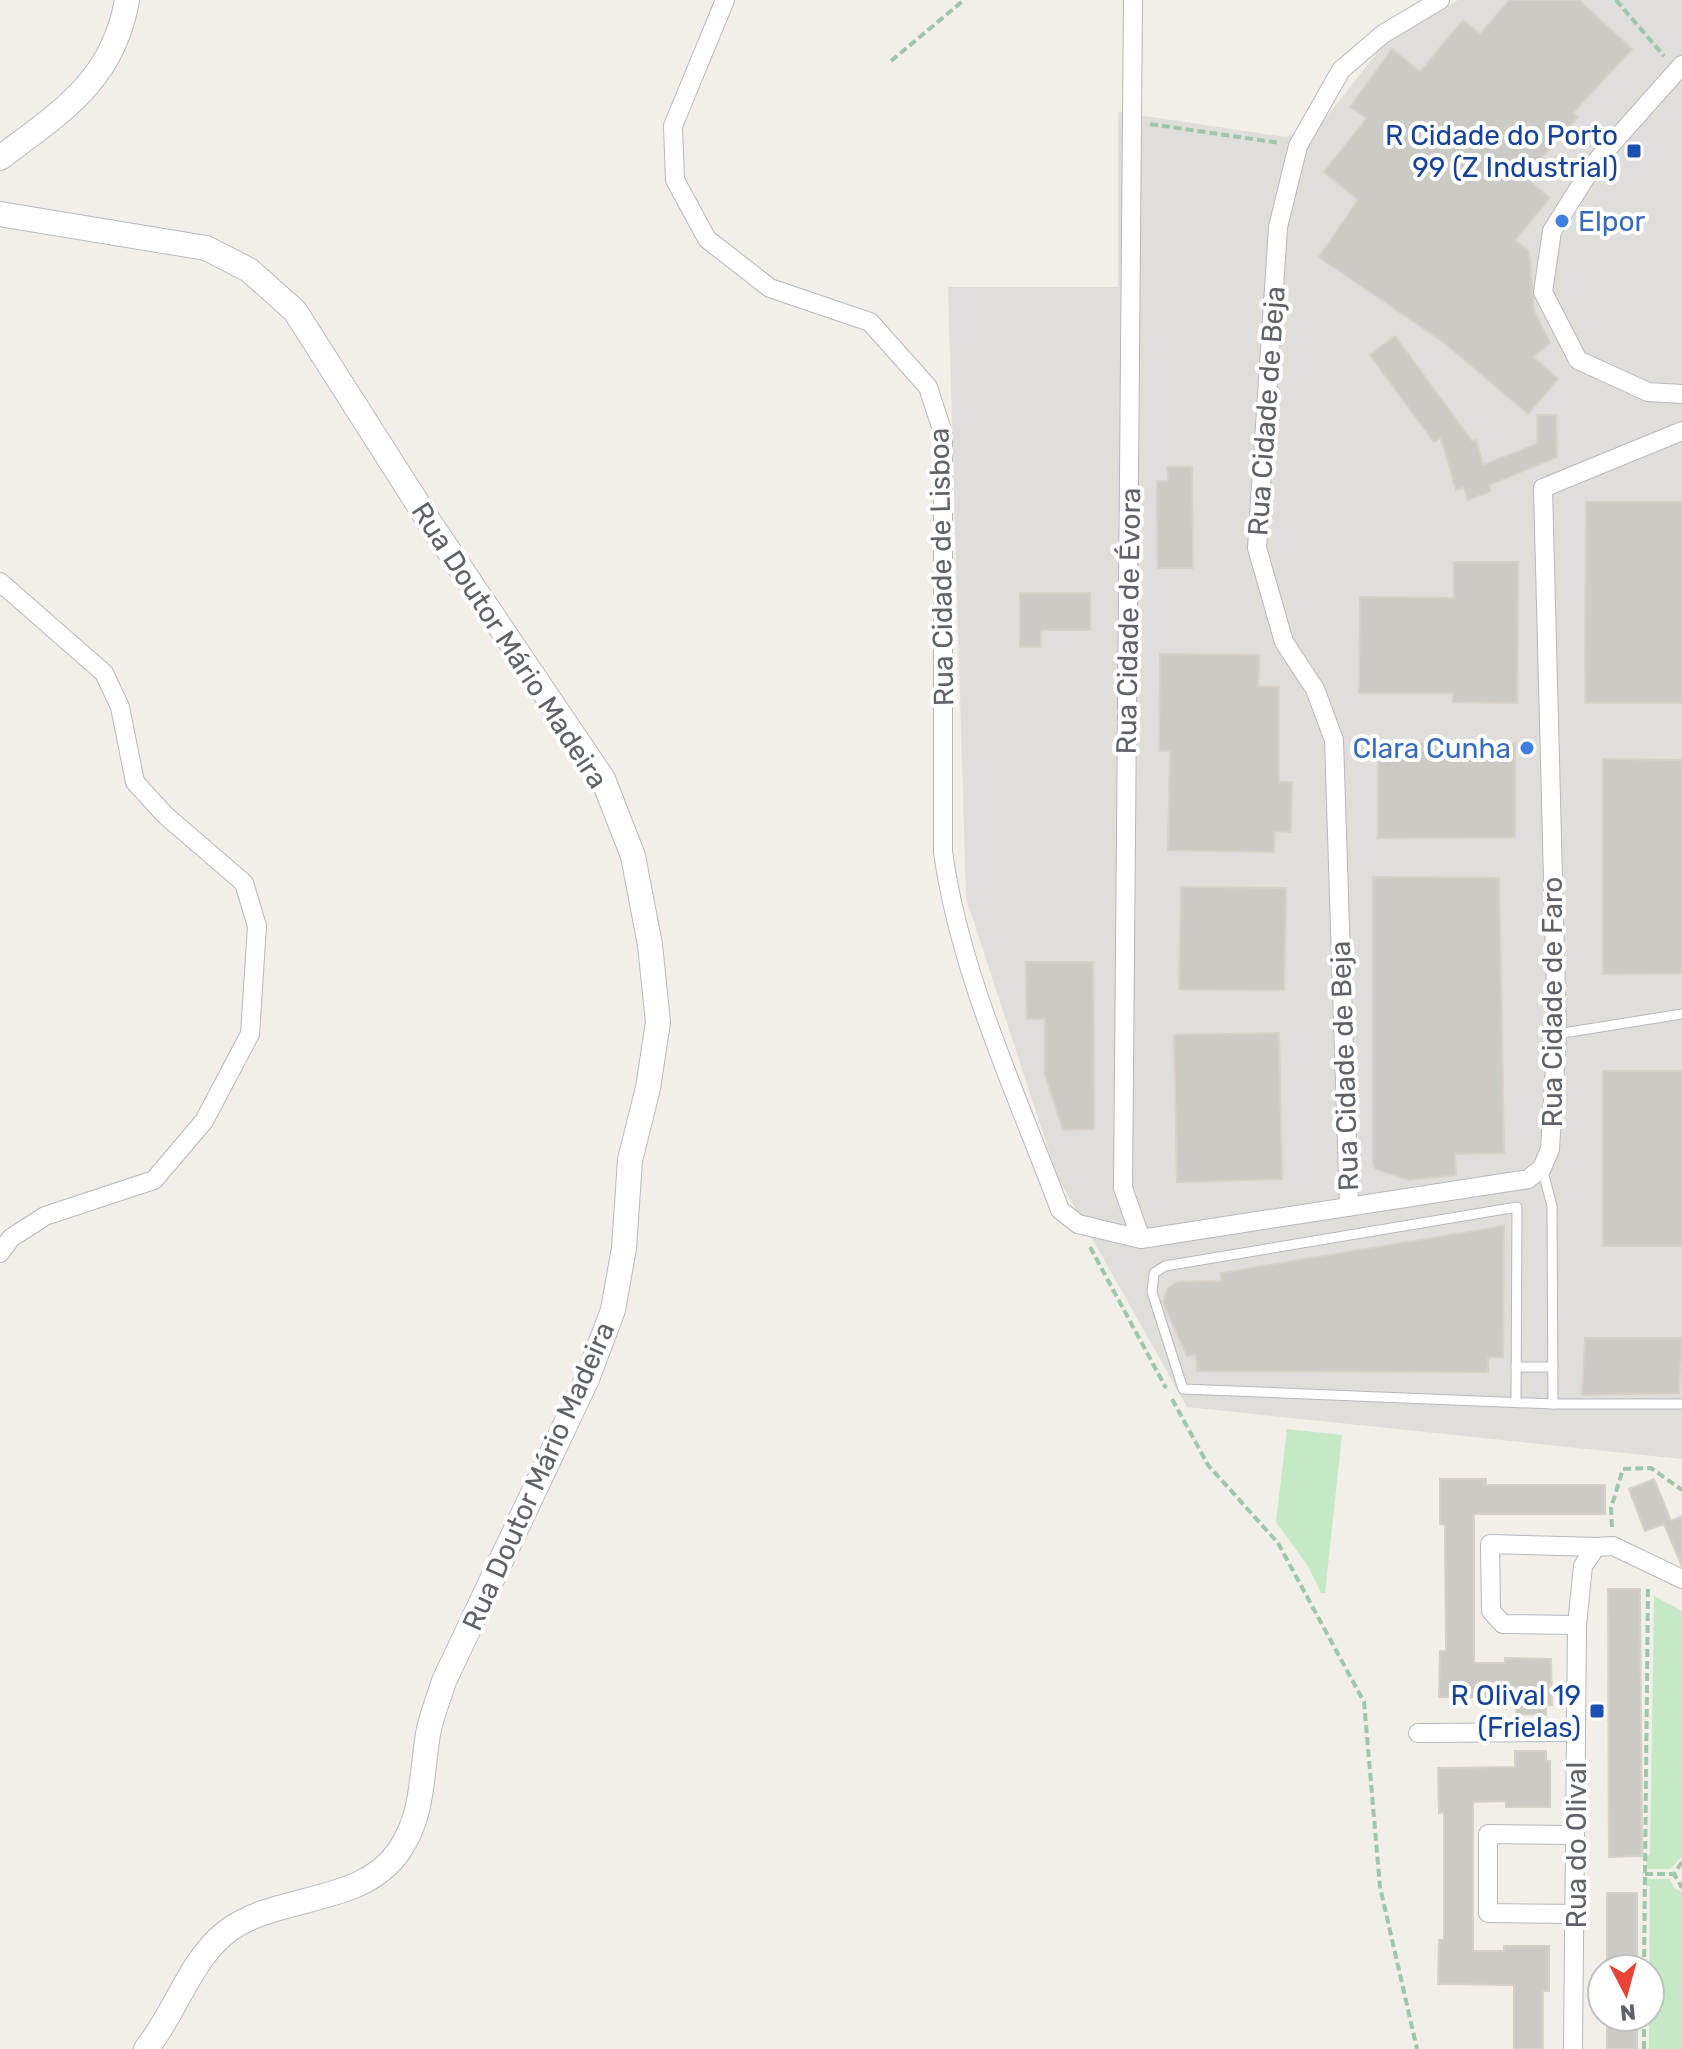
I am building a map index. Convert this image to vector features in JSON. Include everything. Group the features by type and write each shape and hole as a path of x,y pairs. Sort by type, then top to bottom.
{"main road":[{"path":"0,158 78,99 121,33 127,0"},
{"name":"Rua Doutor Mário Madeira","path":"0,214 206,248 249,270 295,311 440,538 603,779 633,856 650,945 658,1022 648,1088 630,1160 624,1248 613,1310 587,1379 444,1681 429,1731 420,1806 398,1853 362,1883 272,1908 223,1935 200,1962 166,2025 146,2049"}],"street":[{"name":"Rua Cidade de Lisboa","path":"725,0 673,126 675,180 707,239 770,288 870,322 928,387 943,433 943,852 950,900 964,950 1060,1210"},
{"name":"Rua Cidade de Évora","path":"1133,0 1123,1188 1141,1239"},
{"name":"Rua Cidade de Beja","path":"1349,1207 1334,740 1315,689 1284,642 1257,548 1278,227 1298,146 1341,70 1383,34 1440,0"},
{"path":"1680,67 1594,164 1552,231 1543,292 1578,360 1648,392 1682,394"},
{"name":"Rua Cidade de Faro","path":"1060,1210 1078,1224 1141,1239 1528,1179 1542,1168 1550,1149 1557,1034 1543,488 1682,431"},
{"path":"0,582 104,673 120,707 135,782 165,815 244,883 257,926 250,1034 204,1121 154,1180 45,1216 11,1238 0,1253"},
{"path":"1577,1625 1503,1624 1491,1611 1490,1544 1605,1546 1682,1579"},
{"name":"Rua do Olival","path":"1573,2049 1577,1625 1583,1566 1605,1546"},
{"path":"1418,1733 1576,1732"},
{"path":"1575,1835 1488,1834 1488,1913 1575,1914"}],"lane":[{"path":"1557,1034 1682,1014"},
{"path":"1542,1168 1552,1206 1553,1404"},
{"path":"1516,1402 1517,1207 1165,1266 1154,1273 1152,1292 1183,1389 1553,1404 1682,1404"},
{"path":"1516,1367 1553,1367"}],"path":[{"path":"891,61 964,0"},
{"path":"1616,0 1680,67"},
{"path":"1132,122 1298,146"},
{"path":"1078,1224 1208,1465 1278,1543 1364,1702 1380,1887 1417,2049"},
{"path":"1605,1546 1611,1508 1623,1469 1651,1468 1682,1490"},
{"path":"1644,1953 1648,1588"},
{"path":"1674,1874 1682,1862"},
{"path":"1645,1874 1674,1874"},
{"path":"1674,1874 1682,1888"}],"shaded area":[{"path":"1458,0 1682,0 1682,1459 1187,1407 1057,1176 966,898 948,287 1118,287 1118,112 1286,137 1325,119 1387,40"}],"green space":[{"path":"1287,1429 1342,1435 1325,1593 1321,1593 1308,1566 1276,1522"},
{"path":"1654,1596 1682,1611 1682,1857 1670,1869 1646,1869 1647,1856 1650,1855"},
{"path":"1646,1879 1670,1879 1674,1888 1682,1892 1682,2049 1649,2049 1649,2033 1666,2033 1666,1953 1650,1953 1650,1886 1646,1886"}],"building":[{"path":"1510,0 1579,0 1632,49 1573,113 1578,117 1525,177 1550,198 1515,240 1529,251 1534,311 1550,343 1533,357 1558,379 1528,414 1446,344 1319,257 1358,200 1324,172 1367,118 1350,107 1392,49 1420,72 1463,20 1480,34"},
{"path":"1395,336 1472,441 1476,440 1483,465 1537,444 1537,415 1556,415 1557,457 1489,485 1491,491 1468,500 1464,487 1456,490 1441,438 1434,442 1370,355"},
{"path":"1167,467 1192,467 1193,568 1158,568 1157,481 1168,481"},
{"path":"1586,502 1682,502 1682,703 1585,703"},
{"path":"1454,562 1518,562 1517,703 1453,702 1453,693 1359,693 1360,597 1454,598"},
{"path":"1020,593 1090,593 1090,630 1041,630 1041,647 1020,647"},
{"path":"1160,654 1259,655 1258,686 1279,687 1279,782 1292,782 1291,832 1274,831 1274,852 1168,850 1170,751 1159,751"},
{"path":"1515,743 1515,837 1378,838 1378,744"},
{"path":"1603,759 1682,760 1682,973 1603,974"},
{"path":"1373,877 1499,878 1504,1153 1455,1154 1456,1175 1408,1180 1376,1169 1373,1163"},
{"path":"1181,887 1286,888 1284,990 1179,989"},
{"path":"1026,962 1093,962 1094,1129 1063,1130 1045,1074 1045,1019 1027,1019"},
{"path":"1279,1033 1282,1179 1177,1182 1174,1035"},
{"path":"1603,1071 1682,1071 1682,1246 1603,1246"},
{"path":"1504,1226 1503,1357 1488,1357 1488,1372 1197,1371 1196,1355 1187,1356 1163,1302 1168,1288 1178,1282 1222,1281 1221,1273"},
{"path":"1585,1338 1682,1338 1679,1393 1582,1395"},
{"path":"1440,1479 1486,1479 1486,1485 1605,1485 1605,1514 1474,1514 1474,1663 1505,1663 1505,1658 1551,1659 1552,1705 1546,1705 1546,1715 1516,1714 1516,1698 1439,1697 1440,1651 1446,1651 1445,1525 1440,1524"},
{"path":"1654,1479 1671,1521 1682,1516 1682,1566 1664,1524 1645,1531 1629,1489"},
{"path":"1608,1589 1640,1589 1642,1856 1609,1857"},
{"path":"1515,1751 1546,1751 1546,1761 1550,1761 1550,1807 1506,1807 1506,1801 1473,1802 1473,1951 1504,1951 1504,1946 1549,1946 1549,1991 1543,1991 1543,2049 1514,2049 1514,1985 1438,1984 1439,1940 1444,1940 1444,1812 1439,1813 1438,1768 1515,1767"},
{"path":"1607,1893 1637,1893 1637,1953 1607,1953"},
{"path":"1607,2033 1637,2033 1637,2049 1607,2049"}],"place":[{"name":"R Cidade do Porto 99 (Z Industrial)","path":"1634,151"},
{"name":"Elpor","path":"1562,221"},
{"name":"Clara Cunha","path":"1527,748"},
{"name":"R Olival 19 (Frielas)","path":"1597,1711"}]}
